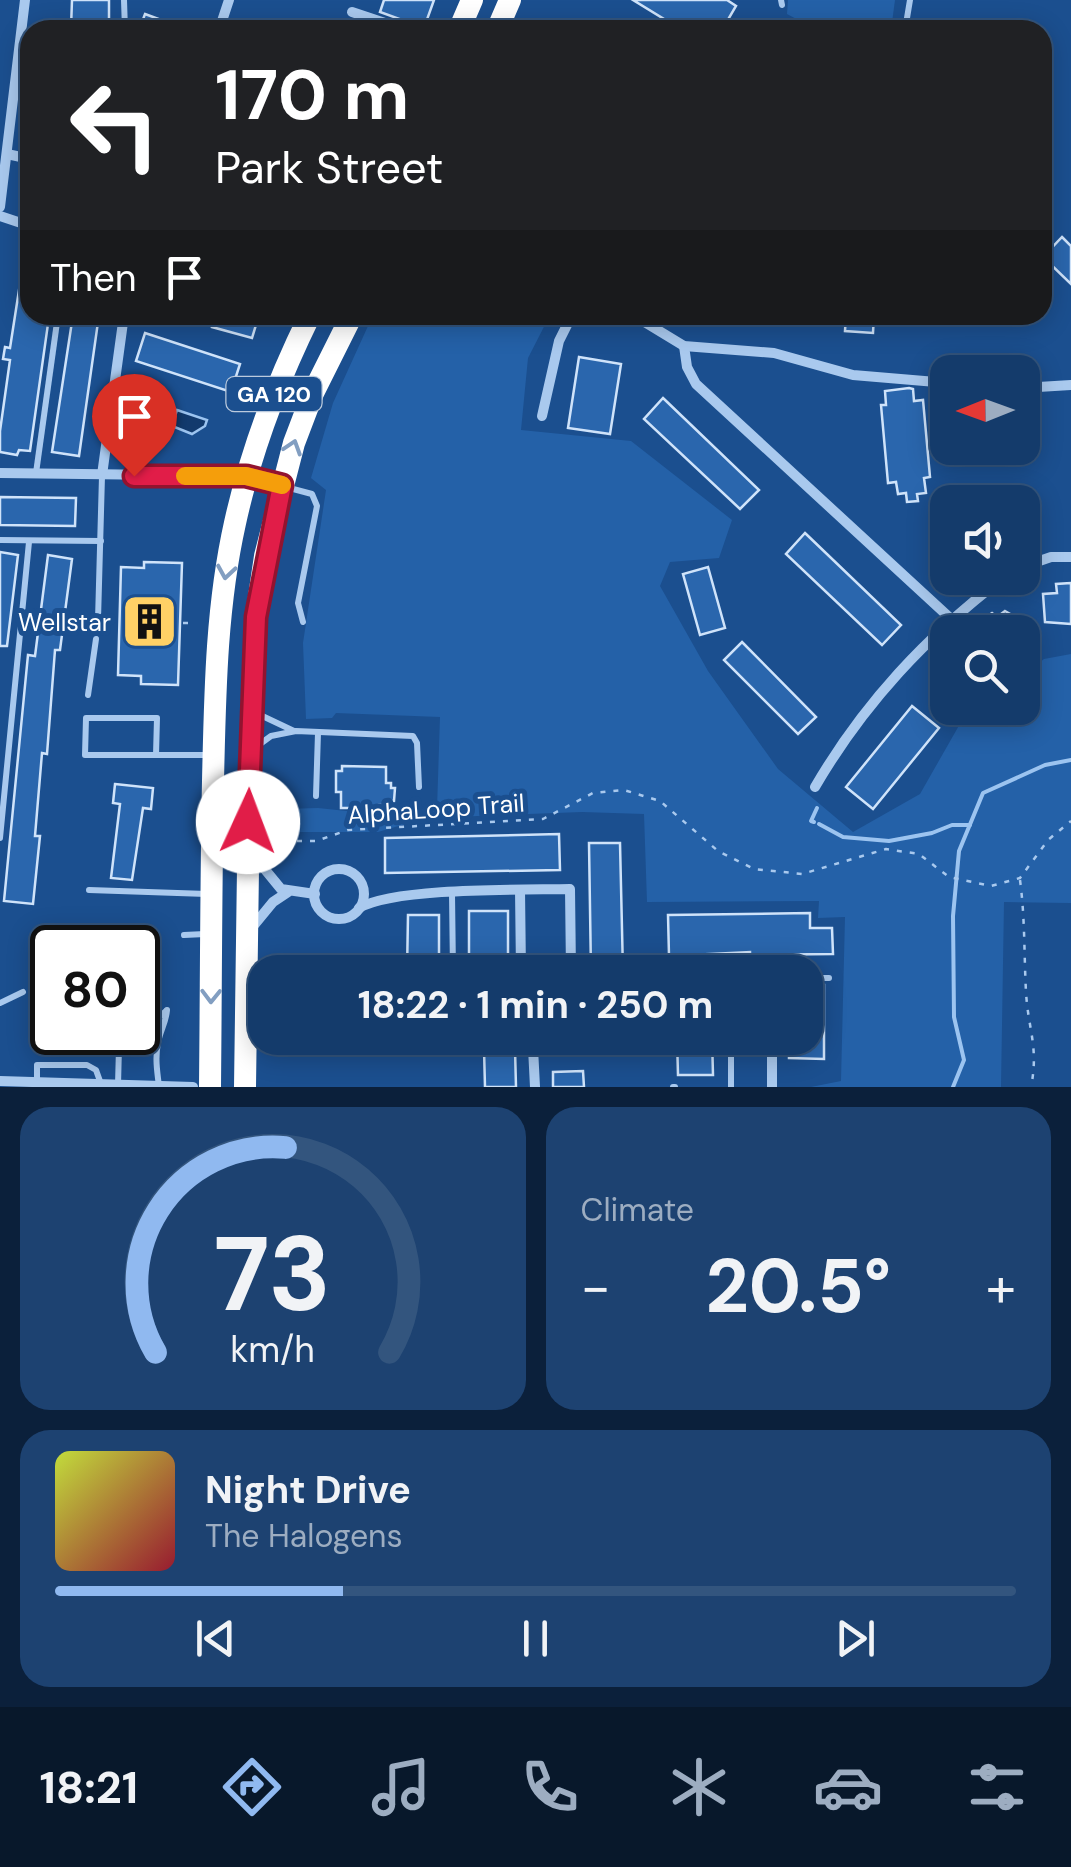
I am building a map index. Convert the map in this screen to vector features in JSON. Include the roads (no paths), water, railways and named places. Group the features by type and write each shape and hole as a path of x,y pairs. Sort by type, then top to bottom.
{"highway":[{"name":"GA 120","path":"210,1087 220,610 246,476 274,392 305,325"},
{"name":"GA 120","path":"246,1087 248,848 256,617 282,485 313,392 347,325"}],"street":[{"path":"352,12 376,20"},
{"path":"0,207 20,49"},
{"path":"7,154 20,157"},
{"path":"102,475 123,325"},
{"path":"542,416 559,341 567,325"},
{"path":"649,325 684,346 774,352 853,375 930,382"},
{"path":"684,346 687,367 696,384 947,615"},
{"path":"1040,387 1071,385"},
{"path":"0,474 246,476"},
{"path":"1040,561 1071,556"},
{"path":"954,615 980,595"},
{"path":"815,787 860,715 930,638"},
{"path":"248,848 273,883 288,892 314,894"},
{"path":"359,908 363,886 354,873 339,869 324,874 314,894 319,908 332,917 347,917 368,903 408,896 570,889 572,955"},
{"path":"363,886 408,896"},
{"path":"520,890 521,955"},
{"path":"249,932 274,902 288,892"},
{"path":"531,1055 535,1087"},
{"path":"772,1055 772,1087"},
{"path":"0,1081 193,1087"}],"lane":[{"path":"36,474 57,325"},
{"path":"98,620 102,475"},
{"path":"246,476 312,494 317,506 298,602 303,622"},
{"path":"0,540 102,541"},
{"path":"0,838 29,542"},
{"path":"88,696 96,639"},
{"path":"252,711 296,731"},
{"path":"156,755 157,718 86,718 85,755 156,755 214,755"},
{"path":"251,750 270,736 296,731 413,736 417,743 419,787"},
{"path":"316,796 318,733"},
{"path":"89,890 212,894"},
{"path":"452,894 453,955"},
{"path":"184,935 211,934"},
{"path":"823,978 829,978"},
{"path":"0,1003 24,992"},
{"path":"160,1016 167,1010 160,1035"},
{"path":"118,1084 119,1055"},
{"path":"156,1055 159,1086"},
{"path":"731,1055 732,1087"},
{"path":"37,1084 37,1065 88,1065 96,1070 101,1084"}],"waterway":[{"path":"953,1087 964,1060 954,1017 953,916 959,851 983,793 1045,765 1071,760"},
{"path":"814,822 811,821 817,808"},
{"path":"819,824 843,837 889,841 952,825 970,825"}],"place":[{"name":"Wellstar","path":"150,622"}]}
